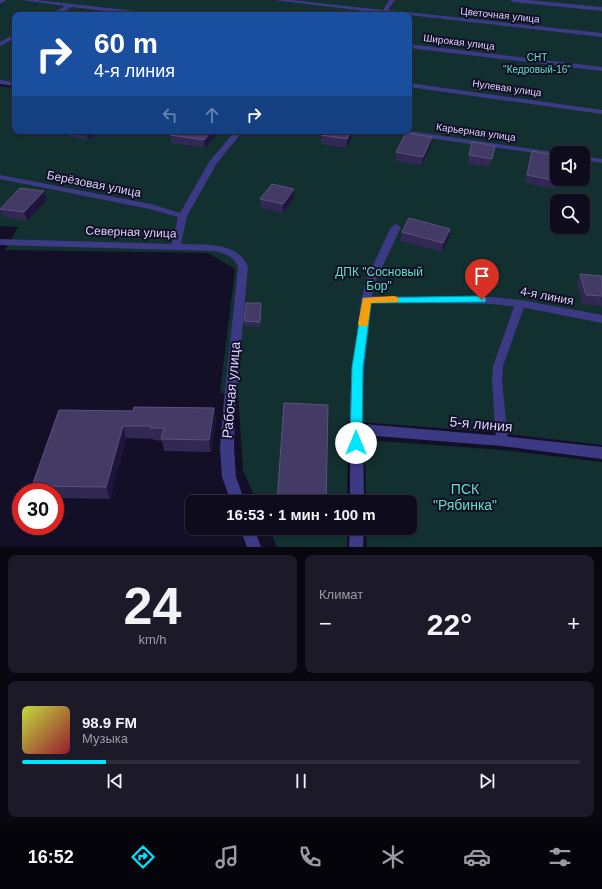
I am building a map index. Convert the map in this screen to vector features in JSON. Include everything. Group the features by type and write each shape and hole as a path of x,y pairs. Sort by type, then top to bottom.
{"street":[{"path":"24,0 121,12"},
{"name":"Цветочная улица","path":"277,0 375,12"},
{"path":"384,12 392,0"},
{"path":"513,0 602,9"},
{"path":"59,12 70,6"},
{"name":"Цветочная улица","path":"412,16 602,35"},
{"path":"0,44 12,38"},
{"name":"Широкая улица","path":"412,46 602,69"},
{"path":"0,82 12,84"},
{"name":"Нулевая улица","path":"412,85 602,112"},
{"path":"176,247 183,216 212,162 236,134"},
{"name":"Карьерная улица","path":"412,134 550,153"},
{"path":"590,159 602,161"},
{"name":"Берёзовая улица","path":"0,177 151,207 183,216"},
{"path":"357,495 356,429 358,367 366,300 372,278 396,227"},
{"name":"Северная улица","path":"0,242 213,248 234,254 241,260 243,267 241,277"},
{"name":"Рабочая улица","path":"235,495 229,477 227,448 241,277"},
{"name":"4-я линия","path":"366,300 482,300 520,304 602,319"},
{"name":"5-я линия","path":"356,429 502,442 602,453"},
{"path":"250,535 254,547"},
{"path":"356,547 357,535"}],"lane":[{"path":"502,442 497,380 498,366 520,304"}],"green space":[{"name":"ДПК \"Сосновый Бор\"","path":"0,0 602,0 602,445 491,432 348,421 347,495 254,495 243,470 238,395 220,393 235,269 208,253 5,250 18,227 0,226 0,86 12,88 12,134 412,134 412,12 12,12 12,82 0,80"},
{"name":"ПСК \"Рябинка\"","path":"365,440 503,450 602,462 602,547 367,547 366,535 417,535 417,495 366,495"},
{"path":"272,535 347,535 347,547 277,547"}],"building":[{"path":"171,134 209,134 204,140 170,135"},
{"path":"322,134 350,134 347,139 321,135"},
{"path":"405,134 432,137 423,157 396,152"},
{"path":"472,142 495,146 492,159 469,155"},
{"path":"532,151 550,155 550,179 527,175"},
{"path":"272,184 294,189 283,204 260,199"},
{"path":"20,188 44,191 24,212 0,209"},
{"path":"409,218 450,229 443,243 402,232"},
{"path":"580,274 602,276 602,296 586,295"},
{"path":"246,303 261,303 260,322 244,321"},
{"path":"284,403 328,405 326,495 277,495"},
{"path":"134,407 214,408 209,440 161,439 164,428 151,428 151,426 123,426 106,487 64,486 64,483 33,483 59,410 133,411"}],"slow traffic":[{"path":"363,324 366,300 394,300"}],"route":[{"path":"356,443 356,394 366,300 482,300"}],"park label":[{"name":"СНТ \"Кедровый-16\"","path":"537,62"}]}
